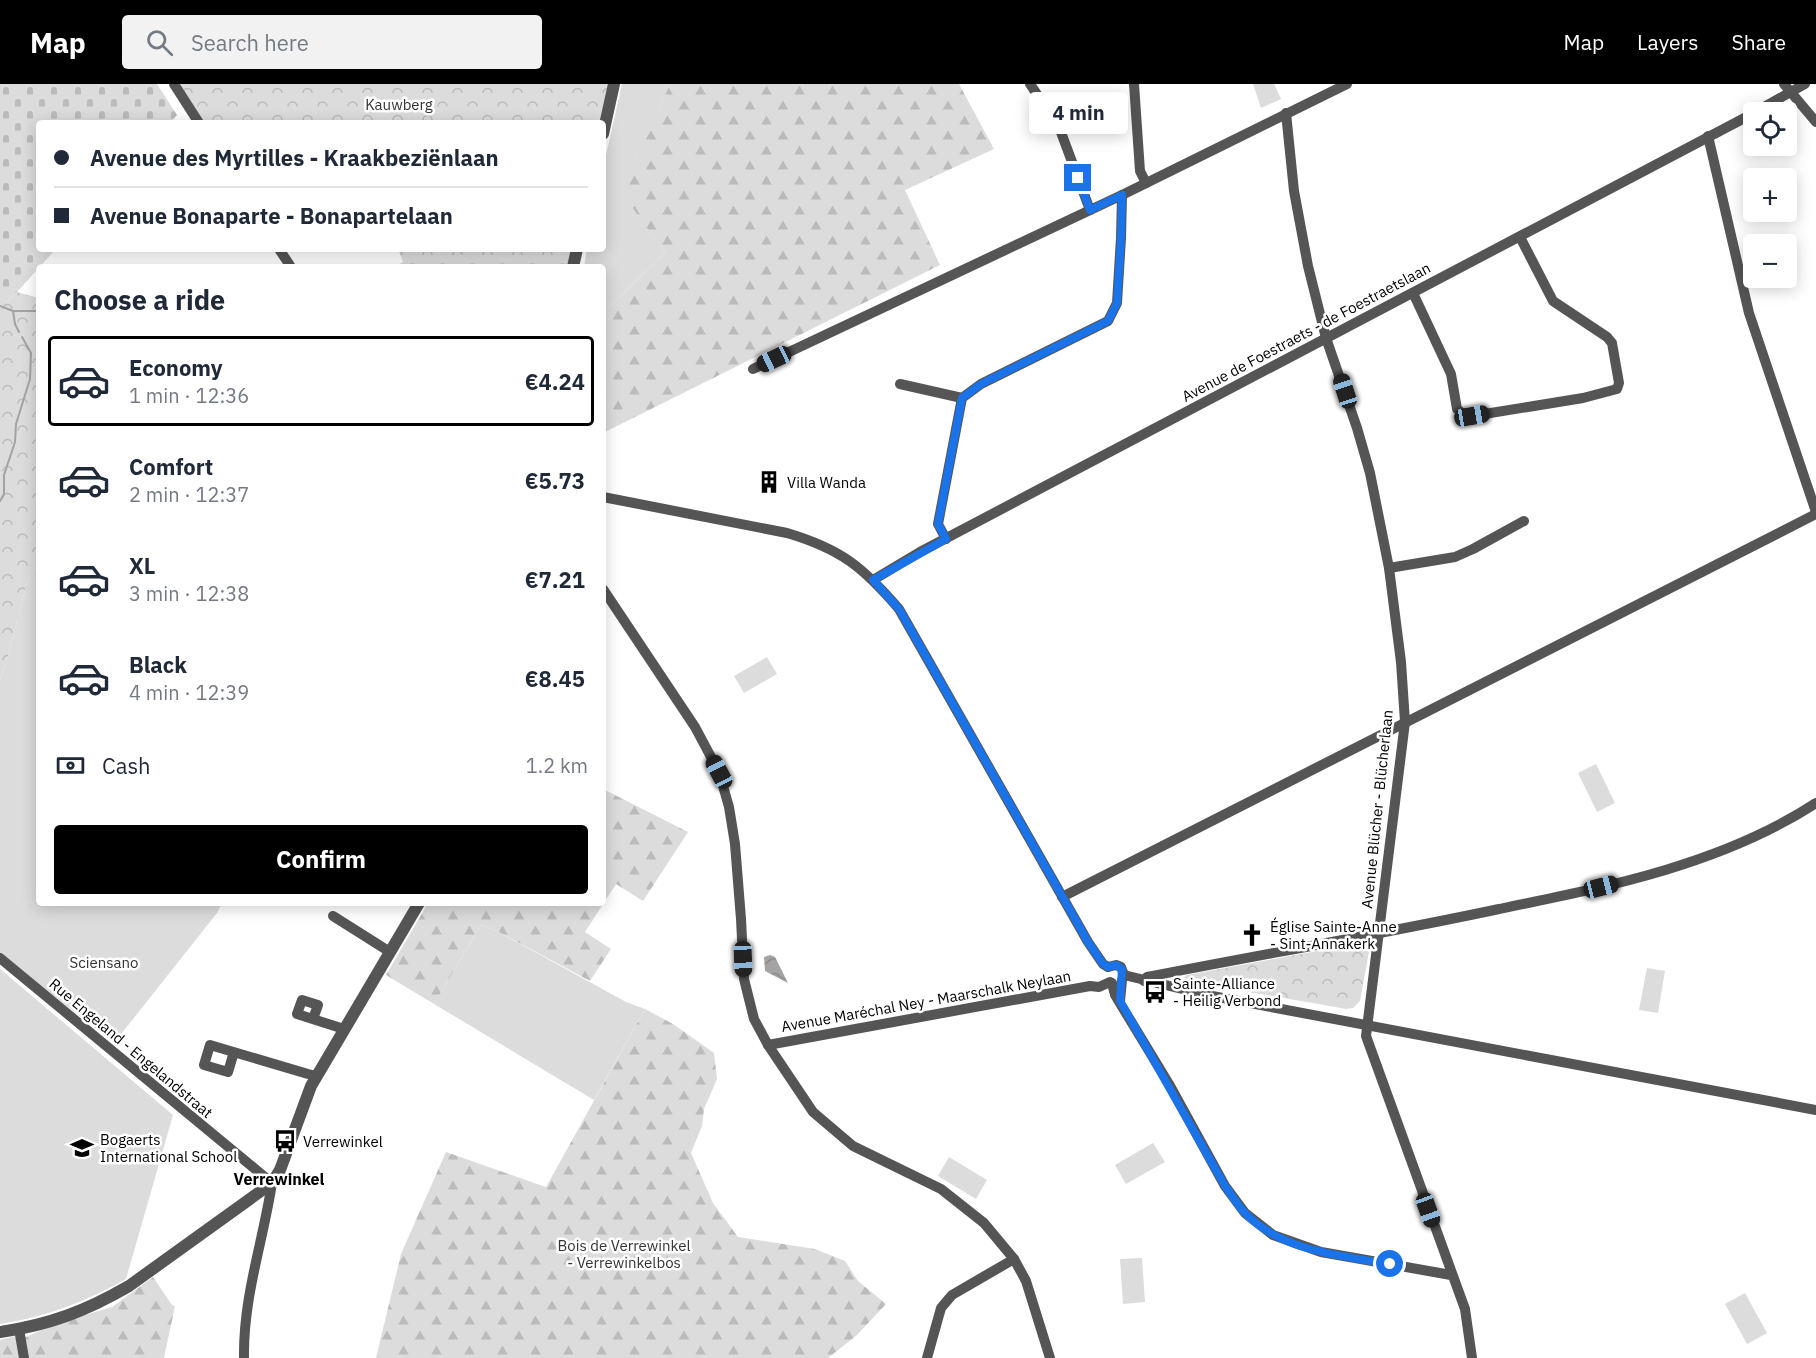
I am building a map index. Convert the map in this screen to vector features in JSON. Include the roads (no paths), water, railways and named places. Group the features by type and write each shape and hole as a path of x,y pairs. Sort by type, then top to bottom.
{"street":[{"path":"174,84 197,120"},
{"path":"606,120 614,84"},
{"path":"1029,84 1059,127 1090,210"},
{"path":"1134,84 1140,171 1146,183"},
{"path":"753,369 1122,195 1347,84"},
{"name":"Avenue de Foestraets - de Foestraetslaan","path":"1770,102 1788,89 1805,84"},
{"path":"1788,89 1816,122"},
{"name":"Avenue Blücher - Blücherlaan","path":"1286,113 1300,232 1326,338 1370,473 1389,567 1401,662 1405,722 1366,1036 1465,1310 1472,1358"},
{"name":"Avenue de Foestraets - de Foestraetslaan","path":"873,580 946,539 1743,118"},
{"path":"1062,897 1816,513 1749,313 1708,136"},
{"path":"946,539 938,524 962,398 981,384 1108,321 1117,303 1122,195"},
{"path":"1413,292 1445,358 1451,374 1457,409 1463,414 1472,416 1583,398 1617,389 1619,383 1612,343 1607,337 1553,301 1520,237"},
{"path":"900,384 962,398"},
{"path":"606,498 764,528 813,541 853,563 873,580 899,609 1088,942 1113,977 1120,1001 1225,1186 1245,1213 1274,1235 1321,1252 1451,1275"},
{"path":"1389,567 1455,556 1473,549 1524,521"},
{"path":"606,594 695,728 719,772 729,807 735,844 744,979 754,1019 768,1045 813,1112 853,1146 941,1189 984,1223 1014,1260 1026,1281 1050,1358"},
{"path":"1144,981 1147,977 1270,952 1378,935 1636,879 1732,847 1768,832 1816,803"},
{"path":"244,1358 244,1327 251,1280 272,1183 280,1170 316,1076 417,906"},
{"path":"333,916 390,952"},
{"name":"Rue Engeland - Engelandstraat","path":"0,958 272,1183"},
{"path":"1113,977 1144,981 1207,996 1816,1110"},
{"name":"Avenue Maréchal Ney - Maarschalk Neylaan","path":"768,1045 1089,986 1099,987 1113,977"},
{"path":"313,1020 344,1029"},
{"path":"234,1052 316,1076"},
{"path":"0,1332 61,1319 84,1311 106,1299 129,1286 272,1183"},
{"path":"927,1358 941,1308 952,1295 1014,1260"},
{"path":"19,1329 24,1358"}],"water":[{"path":"770,955 775,957 788,983 765,971 764,957"}],"waterway":[{"path":"0,306 13,311 36,311"},
{"path":"13,311 19,332"},
{"path":"0,501 4,494 4,475 15,442 16,424 30,379 31,353 22,337"}],"place":[{"name":"Villa Wanda","path":"769,482"},
{"name":"Église Sainte-Anne - Sint-Annakerk","path":"1252,935"},
{"name":"Sainte-Alliance - Heilig Verbond","path":"1155,992"},
{"name":"Verrewinkel","path":"285,1141"},
{"name":"Bogaerts International School","path":"82,1148"}],"district":[{"name":"Verrewinkel","path":"279,1179"}],"park label":[{"name":"Kauwberg","path":"399,104"},
{"name":"Sciensano","path":"104,962"},
{"name":"Bois de Verrewinkel - Verrewinkelbos","path":"624,1254"}]}
